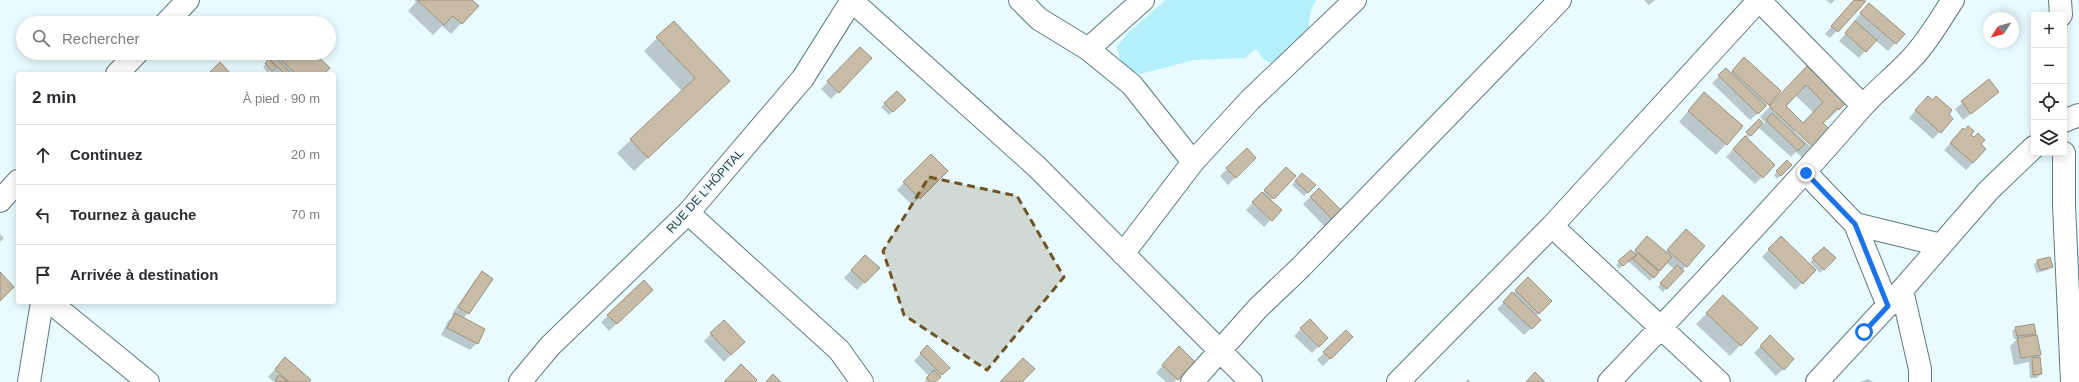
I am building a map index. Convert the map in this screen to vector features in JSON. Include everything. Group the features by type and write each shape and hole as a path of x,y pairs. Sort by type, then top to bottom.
{"main road":[{"path":"173,16 188,0"},
{"path":"852,0 1037,167 1251,382"},
{"name":"RUE DE L'HÔPITAL","path":"520,382 550,346 688,213 803,78 852,0"},
{"path":"1020,0 1039,19 1088,49 1132,85 1193,162"},
{"path":"1088,49 1143,0"},
{"path":"1123,254 1193,162 1250,100 1355,0"},
{"path":"1192,382 1219,350 1560,0"},
{"path":"1398,382 1552,226 1759,0 1863,106"},
{"path":"1609,382 1806,173 1863,106 1910,61 1926,42 1953,0"},
{"path":"2060,0 2061,12"},
{"path":"119,72 130,60"},
{"path":"2067,120 2079,116"},
{"path":"1818,382 1895,298 1989,190 2031,150"},
{"path":"2064,156 2064,205 2072,382"},
{"path":"1806,173 1855,224 1895,298 1920,369 1920,382"},
{"path":"0,201 16,183"},
{"path":"688,213 839,350 862,382"},
{"path":"1855,224 1941,245"},
{"path":"1552,226 1719,382"},
{"path":"29,382 42,304"},
{"path":"52,304 148,382"}],"highlighted area":[{"path":"929,177 1017,196 1064,277 987,370 904,315 883,251"}],"shaded area":[{"path":"1166,0 1316,0 1311,10 1308,30 1276,64 1264,60 1256,49 1245,58 1194,60 1140,74 1122,67 1117,46 1129,32"}],"building":[{"path":"417,0 472,0 479,6 462,24 453,16 444,25"},
{"path":"1854,0 1866,1 1838,32 1831,26"},
{"path":"1869,3 1905,34 1896,44 1860,13"},
{"path":"674,21 730,81 648,158 630,139 695,78 656,37"},
{"path":"1855,21 1877,40 1866,52 1845,33"},
{"path":"860,47 872,58 839,93 827,81"},
{"path":"1744,57 1781,91 1769,105 1732,71"},
{"path":"270,60 277,60 290,72 283,72"},
{"path":"270,60 276,67 272,71 265,63"},
{"path":"281,60 321,60 330,68 326,72 294,72"},
{"path":"220,62 229,72 210,72"},
{"path":"1807,66 1846,103 1839,110 1837,108 1823,123 1835,134 1818,152 1769,106","holes":["1806,85 1823,102 1803,123 1786,106"]},
{"path":"1726,68 1766,106 1758,114 1718,75"},
{"path":"1989,79 1999,92 1971,114 1961,101"},
{"path":"897,91 906,100 893,112 884,103"},
{"path":"1704,92 1743,126 1727,145 1688,111"},
{"path":"1928,96 1933,100 1936,96 1952,110 1949,114 1953,119 1941,133 1915,110"},
{"path":"1772,113 1805,144 1798,151 1766,120"},
{"path":"1759,119 1763,123 1751,136 1746,132"},
{"path":"1968,126 1974,131 1971,135 1974,137 1978,133 1985,140 1981,144 1986,149 1973,163 1950,143 1963,128 1965,130"},
{"path":"1745,136 1775,165 1763,178 1733,149"},
{"path":"1247,148 1256,158 1236,178 1226,168"},
{"path":"931,154 948,171 920,199 903,182"},
{"path":"1787,160 1792,165 1781,176 1776,171"},
{"path":"1286,167 1296,176 1274,199 1264,190"},
{"path":"1302,173 1316,185 1308,193 1295,181"},
{"path":"1319,188 1343,212 1334,221 1310,197"},
{"path":"1262,192 1282,210 1272,221 1252,202"},
{"path":"1686,229 1705,246 1687,267 1667,250"},
{"path":"1647,236 1672,257 1660,271 1635,250"},
{"path":"1781,236 1816,270 1803,284 1768,249"},
{"path":"1824,247 1836,258 1824,270 1812,258"},
{"path":"1631,250 1636,255 1623,266 1618,261"},
{"path":"1638,253 1659,272 1654,278 1633,259"},
{"path":"865,255 880,268 865,283 851,270"},
{"path":"2050,257 2053,267 2040,270 2037,260"},
{"path":"1677,265 1684,271 1667,289 1660,283"},
{"path":"482,271 493,279 469,314 458,307"},
{"path":"0,272 14,287 0,301"},
{"path":"1528,277 1552,301 1539,314 1515,290"},
{"path":"644,280 653,290 617,324 607,315"},
{"path":"1512,292 1541,320 1532,329 1503,302"},
{"path":"1723,295 1758,328 1741,346 1706,313"},
{"path":"455,313 485,329 478,344 447,328"},
{"path":"1310,319 1328,338 1319,347 1300,328"},
{"path":"724,320 745,342 731,355 710,333"},
{"path":"2034,324 2036,334 2017,336 2015,327"},
{"path":"1346,330 1353,337 1331,359 1323,352"},
{"path":"1770,335 1794,359 1784,370 1760,346"},
{"path":"2037,335 2041,355 2021,358 2017,338"},
{"path":"927,345 950,368 942,375 920,353"},
{"path":"1179,346 1195,362 1178,380 1162,365"},
{"path":"285,357 311,380 309,382 289,382 275,369"},
{"path":"2040,357 2042,374 2033,375 2032,358"},
{"path":"1023,358 1035,369 1022,382 1000,382"},
{"path":"741,364 757,380 755,382 724,382"},
{"path":"934,370 941,377 935,382 931,382 926,378"},
{"path":"1535,372 1545,382 1526,382"},
{"path":"773,374 781,382 766,382"},
{"path":"279,375 288,382 275,381"}],"route":[{"path":"1806,173 1855,224 1888,306 1864,332"}]}
